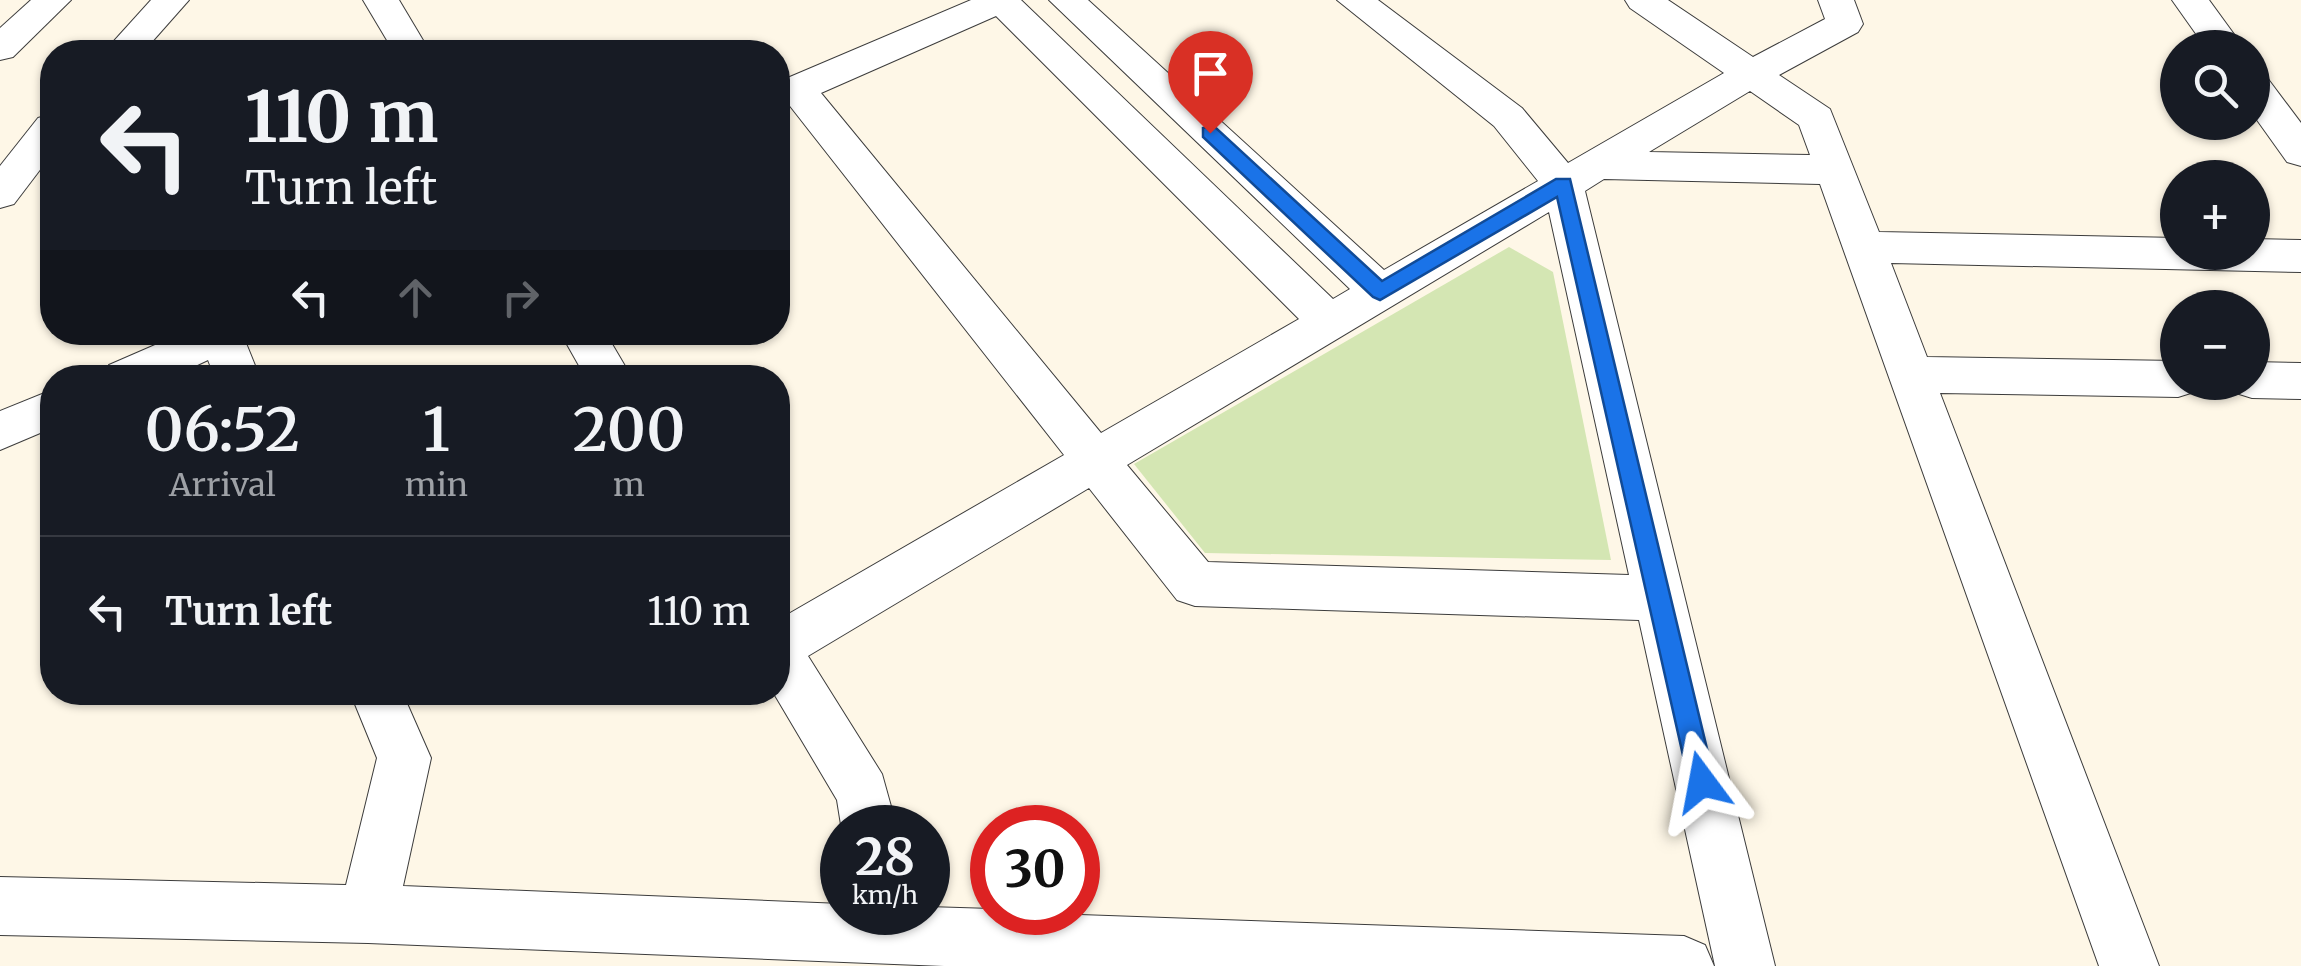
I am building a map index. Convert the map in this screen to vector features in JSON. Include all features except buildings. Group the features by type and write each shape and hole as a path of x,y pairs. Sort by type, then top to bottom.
{"street":[{"path":"0,48 53,0"},
{"path":"133,40 171,0"},
{"path":"380,0 405,40"},
{"path":"790,92 1002,0 1330,322"},
{"path":"1067,0 1380,292"},
{"path":"1355,0 1580,174 1836,170"},
{"path":"1643,0 1816,118 2129,966"},
{"path":"790,643 1580,174 1845,24 1836,0"},
{"path":"2190,0 2212,30"},
{"path":"790,97 1195,584 1660,598"},
{"path":"2270,109 2301,152"},
{"path":"0,194 40,142"},
{"path":"1580,174 1660,598 1745,966"},
{"path":"1864,248 2301,256"},
{"path":"154,365 198,345"},
{"path":"1910,374 2160,379"},
{"path":"2270,380 2301,381"},
{"path":"0,431 40,413"},
{"path":"790,670 863,793 865,805"},
{"path":"368,914 404,758 382,705"},
{"path":"0,906 368,914 621,945 820,929"},
{"path":"950,928 1457,961 1653,966"}],"green space":[{"path":"1509,247 1553,272 1611,560 1205,553 1134,464"}],"route":[{"path":"1210,133 1380,292 1563,184 1702,782"}]}
